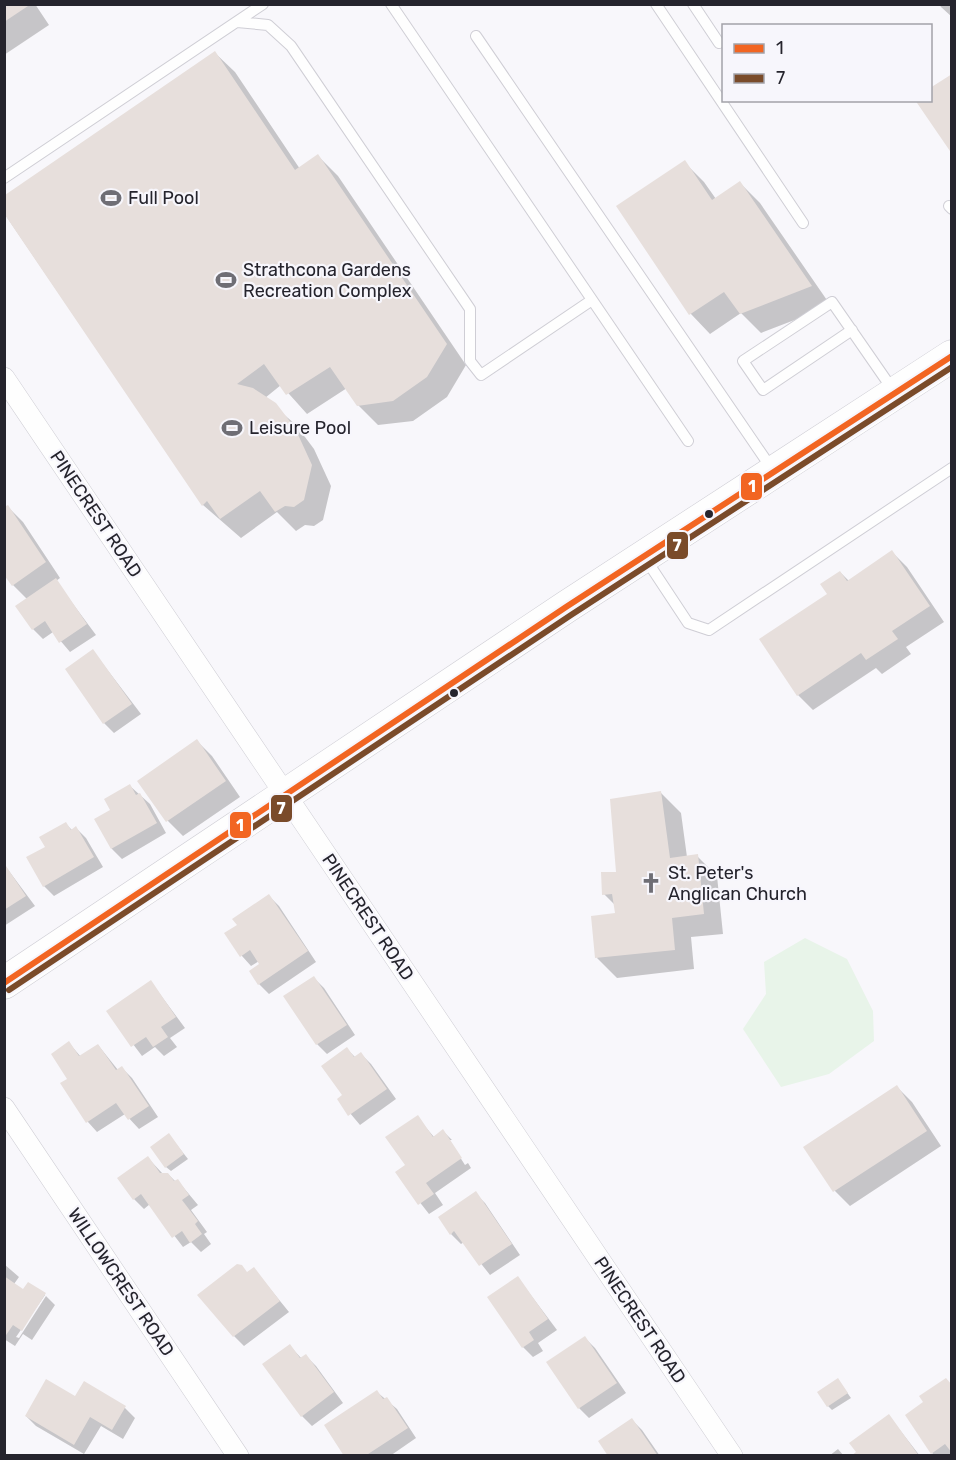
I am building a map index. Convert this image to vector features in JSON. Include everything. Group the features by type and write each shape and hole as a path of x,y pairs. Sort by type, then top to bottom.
{"main road":[{"path":"4,983 285,794 951,356"}],"street":[{"name":"PINECREST ROAD","path":"4,378 732,1455"},
{"name":"WILLOWCREST ROAD","path":"4,1108 238,1455"}],"lane":[{"path":"4,178 263,4"},
{"path":"391,4 688,441"},
{"path":"656,4 803,224"},
{"path":"693,4 719,43"},
{"path":"237,22 268,26 291,46 470,309 470,361 481,375 592,300"},
{"path":"476,36 775,473"},
{"path":"852,330 763,390 743,362 832,302 852,330 895,393"},
{"path":"645,557 688,623 710,630 951,468"}],"shaded area":[{"path":"805,938 847,959 873,1011 874,1041 829,1074 781,1087 743,1029 766,994 764,962"}],"building":[{"path":"4,4 31,4 4,22"},
{"name":"Strathcona Gardens Recreation Complex","path":"215,51 295,170 318,154 447,344 427,377 393,401 357,406 330,367 286,395 264,364 237,384 253,388 276,403 295,428 312,465 304,500 294,507 285,506 275,512 260,491 220,519 207,501 202,506 5,215 5,195"},
{"path":"952,74 952,154 916,102 932,102 932,87"},
{"path":"685,160 712,200 740,181 812,286 740,314 724,292 689,315 616,206"},
{"path":"8,505 46,562 12,586 4,575 4,507"},
{"path":"892,550 930,606 892,631 898,639 866,660 861,653 797,696 759,639 827,594 820,584 840,571 847,581"},
{"path":"56,578 87,624 59,643 45,621 32,630 15,606"},
{"path":"93,649 132,704 103,724 65,669"},
{"path":"197,739 226,781 166,822 137,781"},
{"path":"130,784 136,795 140,793 157,823 111,849 94,819 110,810 104,799"},
{"name":"St. Peter's Anglican Church","path":"661,791 670,858 698,854 704,914 672,918 675,950 595,958 591,916 615,913 612,894 602,895 601,872 616,872 610,799"},
{"path":"66,822 71,830 76,826 94,857 43,887 26,857 45,847 39,837"},
{"path":"6,866 26,896 4,910 4,867"},
{"path":"269,894 308,951 258,985 249,971 259,964 250,950 240,957 224,933 237,925 232,919"},
{"path":"314,976 347,1025 316,1045 283,996"},
{"path":"151,980 176,1017 161,1027 168,1037 153,1047 146,1037 131,1047 106,1011"},
{"path":"69,1041 79,1056 98,1044 116,1070 122,1066 149,1106 128,1120 116,1103 86,1123 60,1083 67,1079 51,1054"},
{"path":"347,1047 354,1057 361,1052 387,1089 348,1116 337,1099 342,1095 321,1066"},
{"path":"897,1085 927,1131 833,1192 803,1147"},
{"path":"418,1115 433,1137 443,1129 462,1158 426,1183 434,1194 418,1205 395,1172 405,1165 385,1137"},
{"path":"169,1133 184,1154 165,1168 150,1147"},
{"path":"148,1156 160,1173 168,1173 174,1181 178,1179 189,1195 182,1200 198,1221 195,1224 202,1234 190,1243 182,1231 172,1238 141,1194 133,1200 117,1178"},
{"path":"476,1191 512,1244 479,1266 454,1231 450,1235 438,1217"},
{"path":"237,1264 242,1265 247,1272 254,1267 280,1301 233,1337 197,1295"},
{"path":"4,1276 23,1289 28,1282 46,1293 22,1331 13,1325 4,1338"},
{"path":"518,1276 548,1319 529,1332 534,1340 522,1348 487,1297"},
{"path":"585,1336 617,1383 578,1409 546,1362"},
{"path":"290,1344 300,1358 306,1354 334,1392 301,1417 262,1364"},
{"path":"838,1378 848,1393 827,1407 817,1392"},
{"path":"946,1378 952,1385 952,1453 945,1444 931,1454 905,1415 923,1402 919,1396"},
{"path":"46,1379 75,1396 84,1381 126,1406 112,1430 90,1417 74,1445 25,1416"},
{"path":"377,1390 383,1399 387,1397 408,1428 365,1456 344,1456 324,1425"},
{"path":"889,1414 919,1456 851,1456 856,1452 849,1443"},
{"path":"632,1418 658,1456 608,1456 598,1441"}],"transit line":[{"name":"1","path":"4,983 566,607 952,356"},
{"name":"7","path":"9,990 571,615 952,367"}],"place":[{"name":"Full Pool","path":"111,198"},
{"name":"Strathcona Gardens Recreation Complex","path":"226,280"},
{"name":"Leisure Pool","path":"232,428"},
{"name":"St. Peter's Anglican Church","path":"651,883"}]}
